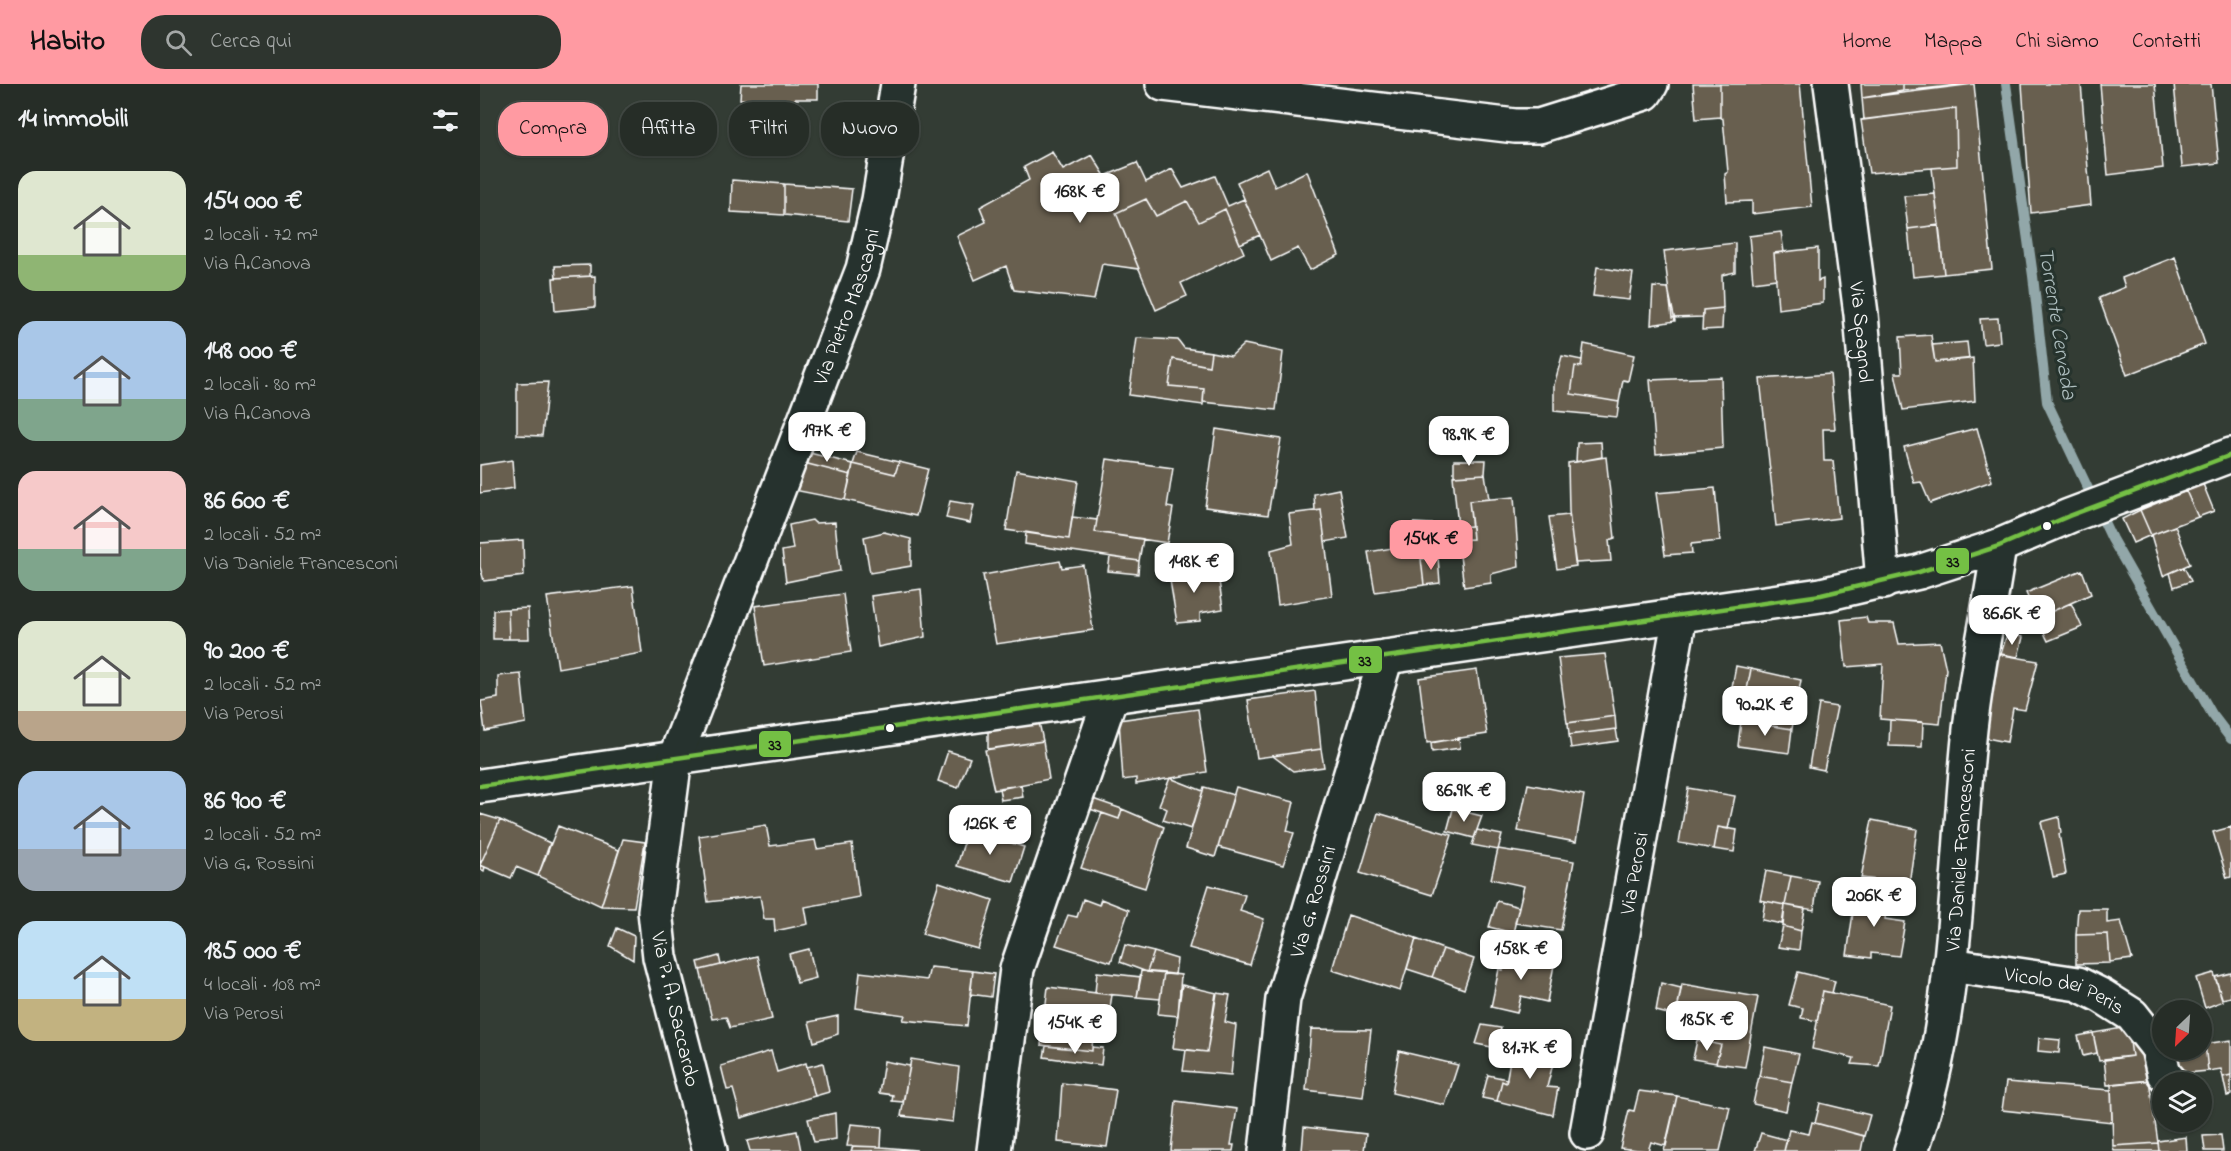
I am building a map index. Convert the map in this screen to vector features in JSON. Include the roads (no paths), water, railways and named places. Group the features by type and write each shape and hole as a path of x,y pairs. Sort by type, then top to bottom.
{"street":[{"name":"Via Pietro Mascagni","path":"675,758 863,269 879,200 898,84"},
{"path":"1163,84 1515,126 1539,126 1644,93 1651,84"},
{"name":"Via Spagnol","path":"1831,84 1861,314 1883,582"},
{"path":"480,786 1821,595 1883,582 1999,546 2069,516 2231,455"},
{"name":"Via Daniele Francesconi","path":"1911,1151 1933,1077 1958,910 1969,738 1999,546"},
{"name":"Via Perosi","path":"1587,1133 1680,615"},
{"name":"Via G. Rossini","path":"1266,1151 1283,999 1386,657"},
{"path":"994,1151 1017,969 1111,696"},
{"name":"Via P. A. Saccardo","path":"675,758 656,911 660,957 710,1151"},
{"name":"Vicolo dei Peris","path":"1950,965 2078,984 2102,996 2132,1015 2139,1023 2158,1048 2164,1072"}],"waterway":[{"name":"Torrente Cervada","path":"2006,84 2033,276 2047,402 2112,539 2212,714 2231,739"}]}
